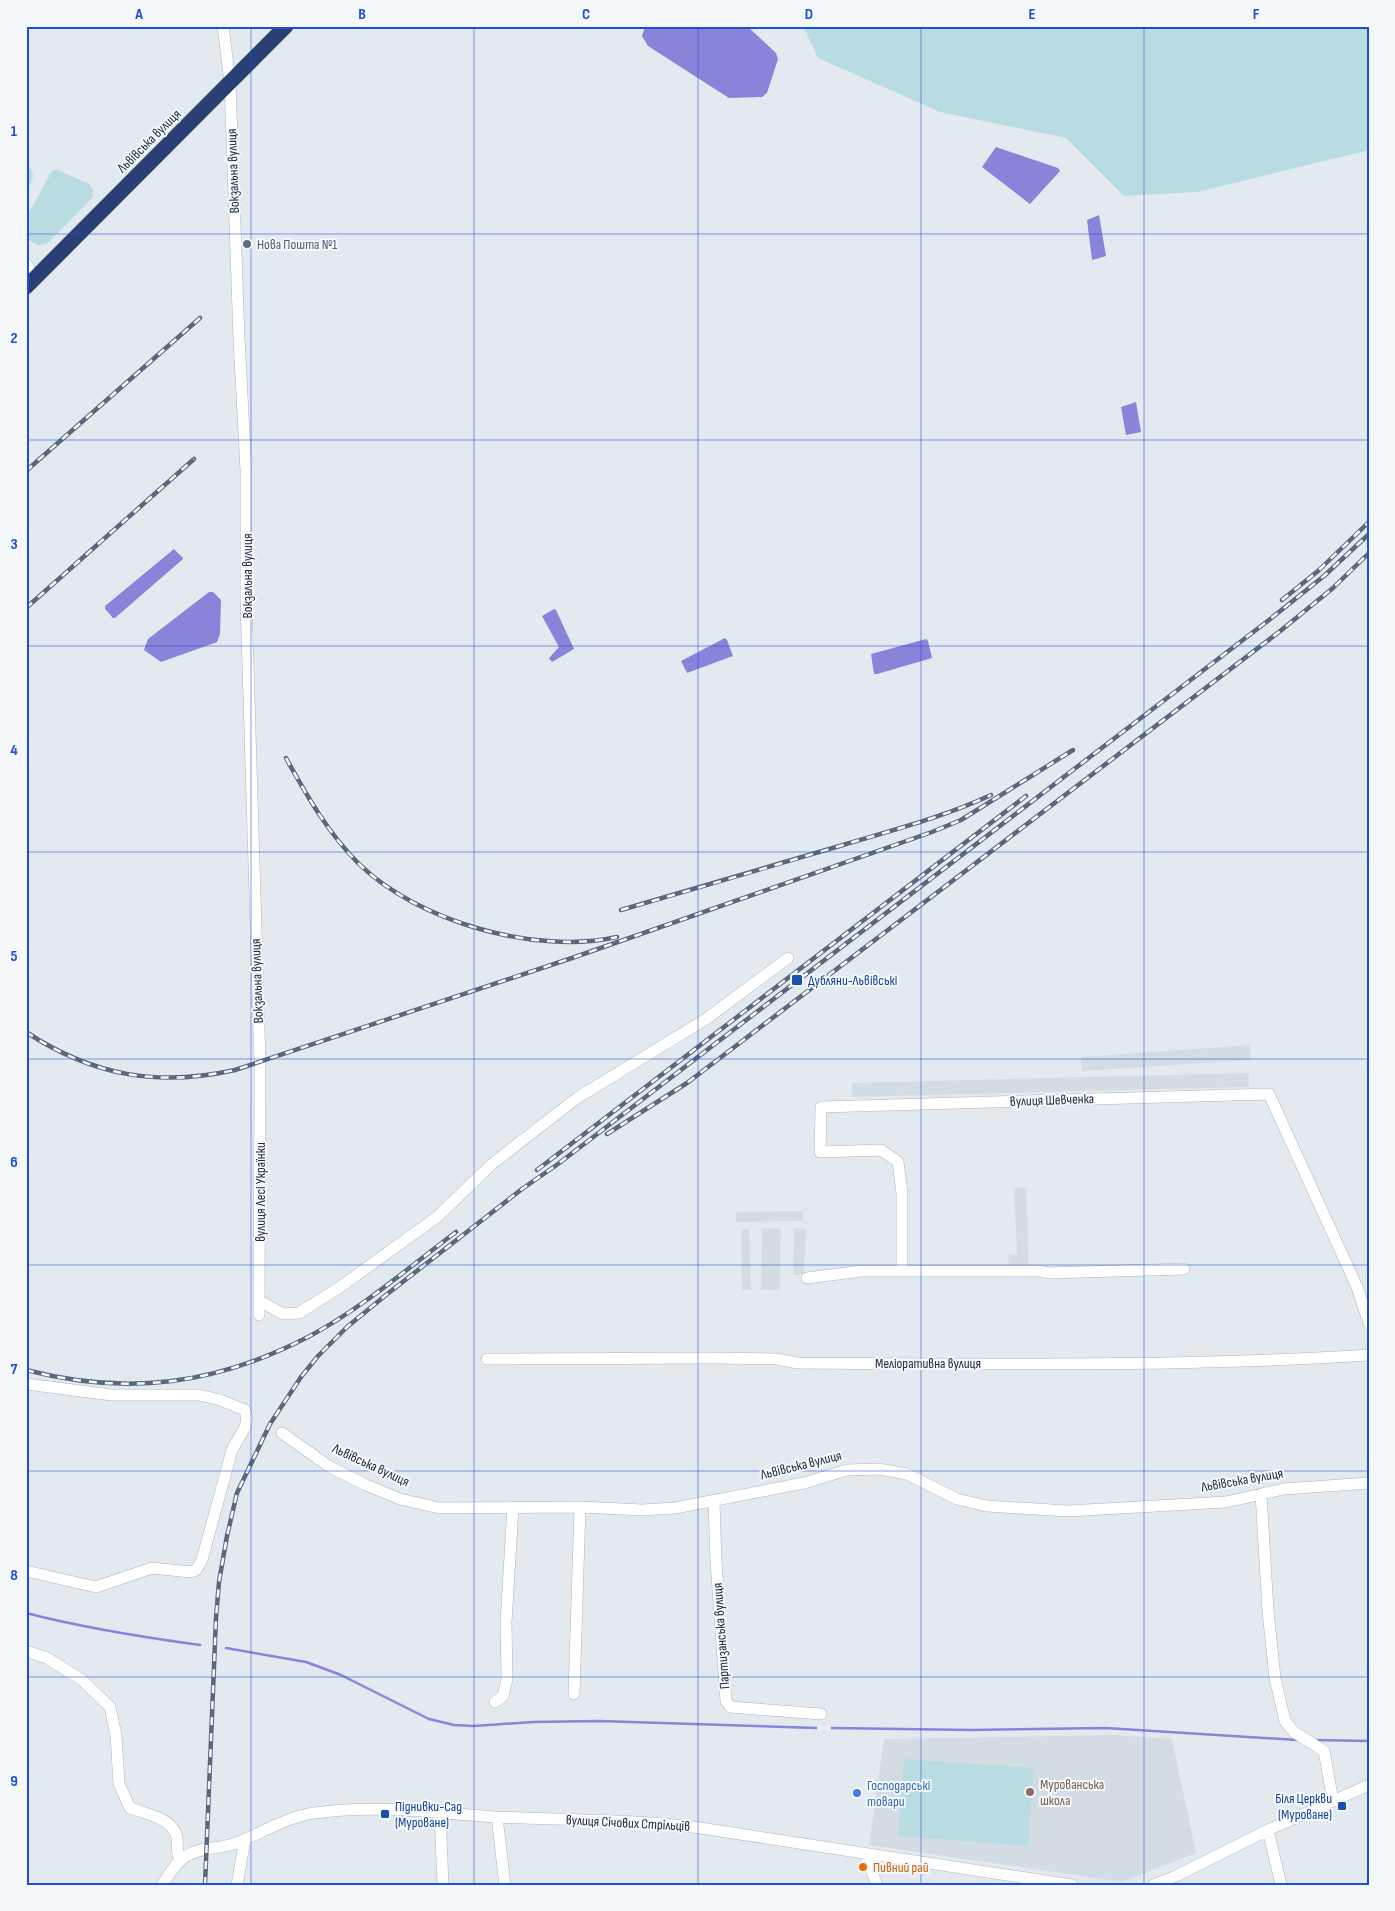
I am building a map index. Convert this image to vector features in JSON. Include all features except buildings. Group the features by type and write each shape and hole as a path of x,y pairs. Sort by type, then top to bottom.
{"highway":[{"name":"Львівська вулиця","path":"30,283 286,26"}],"street":[{"name":"Вокзальна вулиця","path":"223,26 230,83 246,472 246,599 260,1069"},
{"name":"Львівська вулиця","path":"26,263 30,283"},
{"path":"260,1301 283,1314 299,1313 340,1287 437,1217 492,1164 577,1098 706,1019 788,958"},
{"name":"вулиця Лесі Українки","path":"260,1069 260,1315"},
{"name":"вулиця Шевченка","path":"902,1270 902,1193 898,1162 881,1150 820,1152 821,1107 1269,1094 1357,1287 1369,1324"},
{"path":"807,1278 862,1271 902,1270 1040,1271 1048,1273 1184,1269"},
{"name":"Меліоративна вулиця","path":"487,1359 713,1358 776,1359 804,1363 1125,1364 1274,1361 1369,1355"},
{"path":"26,1384 112,1395 199,1395 220,1400 245,1410 247,1418 246,1427 232,1450 202,1560 196,1570 191,1572 152,1568 96,1587 26,1571"},
{"name":"Львівська вулиця","path":"282,1433 330,1467 400,1499 439,1508 580,1507 642,1510 675,1508 714,1502 804,1483 847,1470 879,1469 907,1474 957,1499 986,1506 1068,1511 1226,1502 1284,1488 1369,1483"},
{"path":"1261,1494 1268,1611 1275,1678 1286,1721 1294,1732 1324,1751 1333,1801"},
{"name":"Партизанська вулиця","path":"714,1502 716,1562 726,1702 730,1707 822,1714"},
{"path":"495,1702 504,1696 507,1679 506,1622 513,1507"},
{"path":"574,1694 580,1507"},
{"path":"26,1651 47,1658 82,1680 110,1707 116,1735 118,1784 130,1808 168,1822 173,1827 177,1837 177,1855 180,1861 162,1885"},
{"path":"1153,1885 1176,1876 1268,1830 1369,1785"},
{"name":"вулиця Січових Стрільців","path":"180,1861 195,1851 220,1847 245,1839 287,1819 314,1813 372,1809 497,1817 653,1822 1072,1885"},
{"path":"440,1812 443,1885"},
{"path":"497,1817 505,1885"},
{"path":"1268,1830 1281,1885"},
{"path":"237,1885 245,1839"},
{"path":"865,1854 877,1885"}],"shaded area":[{"path":"645,26 747,26 776,53 778,59 767,93 762,97 729,98 648,46 642,36"},
{"path":"803,26 1369,26 1369,150 1198,192 1124,196 1066,138 940,112 818,58"},
{"path":"996,147 1058,168 1060,171 1030,204 982,167"},
{"path":"26,163 32,171 33,177 26,192"},
{"path":"56,169 89,184 93,190 93,197 48,243 38,245 26,239 26,218 52,171"},
{"path":"1099,215 1106,256 1092,260 1087,220"},
{"path":"1136,402 1141,432 1126,435 1121,407"},
{"path":"174,549 183,559 113,618 105,609 105,606"},
{"path":"209,592 213,592 221,600 220,634 217,642 161,662 144,650 148,639"},
{"path":"554,609 574,649 552,662 549,658 559,647 542,616"},
{"path":"725,638 733,656 687,673 681,661"},
{"path":"926,639 932,658 874,674 871,654"},
{"path":"1250,1045 1251,1060 1082,1071 1081,1057"},
{"path":"1249,1073 1249,1087 852,1097 852,1083"},
{"path":"1026,1187 1029,1265 1009,1266 1008,1255 1017,1254 1014,1188"},
{"path":"803,1211 803,1221 736,1222 736,1212"},
{"path":"762,1228 781,1229 780,1290 761,1290"},
{"path":"794,1228 806,1229 804,1275 793,1275"},
{"path":"741,1229 749,1229 751,1290 742,1290"},
{"name":"Мурованська школа","path":"1114,1735 1172,1739 1196,1853 1122,1882 869,1845 884,1739"},
{"path":"904,1759 1034,1768 1028,1846 898,1836"}],"waterway":[{"path":"26,1613 113,1632 200,1645"},
{"path":"226,1648 306,1662 341,1675 429,1719 454,1725 474,1726 533,1722 599,1721 816,1728"},
{"path":"832,1728 971,1730 1106,1728 1297,1740"},
{"path":"1315,1740 1369,1741"}],"railway":[{"path":"26,471 200,318"},
{"path":"26,608 194,459"},
{"path":"1282,600 1318,571 1369,522"},
{"path":"205,1885 216,1618 219,1582 227,1536 237,1493 270,1424 301,1377 318,1356 347,1327 386,1295 522,1189 558,1164 1269,620 1324,576 1369,534"},
{"path":"607,1134 687,1083 1279,632 1333,588 1369,553"},
{"path":"26,1032 76,1059 101,1068 127,1074 179,1077 235,1070 575,957 932,832 961,820 1073,750"},
{"path":"286,758 319,814 337,840 359,864 384,885 413,902 446,917 480,929 516,937 551,941 585,941 617,937"},
{"path":"621,910 918,823 991,795"},
{"path":"537,1170 1026,796"},
{"path":"26,1370 100,1383 135,1384 205,1375 239,1366 273,1353 328,1326 384,1288 456,1232"}],"place":[{"name":"Нова Пошта №1","path":"247,244"},
{"name":"Дубляни-Львівські","path":"797,980"},
{"name":"Мурованська школа","path":"1030,1792"},
{"name":"Господарські товари","path":"857,1793"},
{"name":"Біля Церкви (Муроване)","path":"1342,1806"},
{"name":"Піднивки-Сад (Муроване)","path":"385,1814"},
{"name":"Пивний рай","path":"863,1867"}]}
